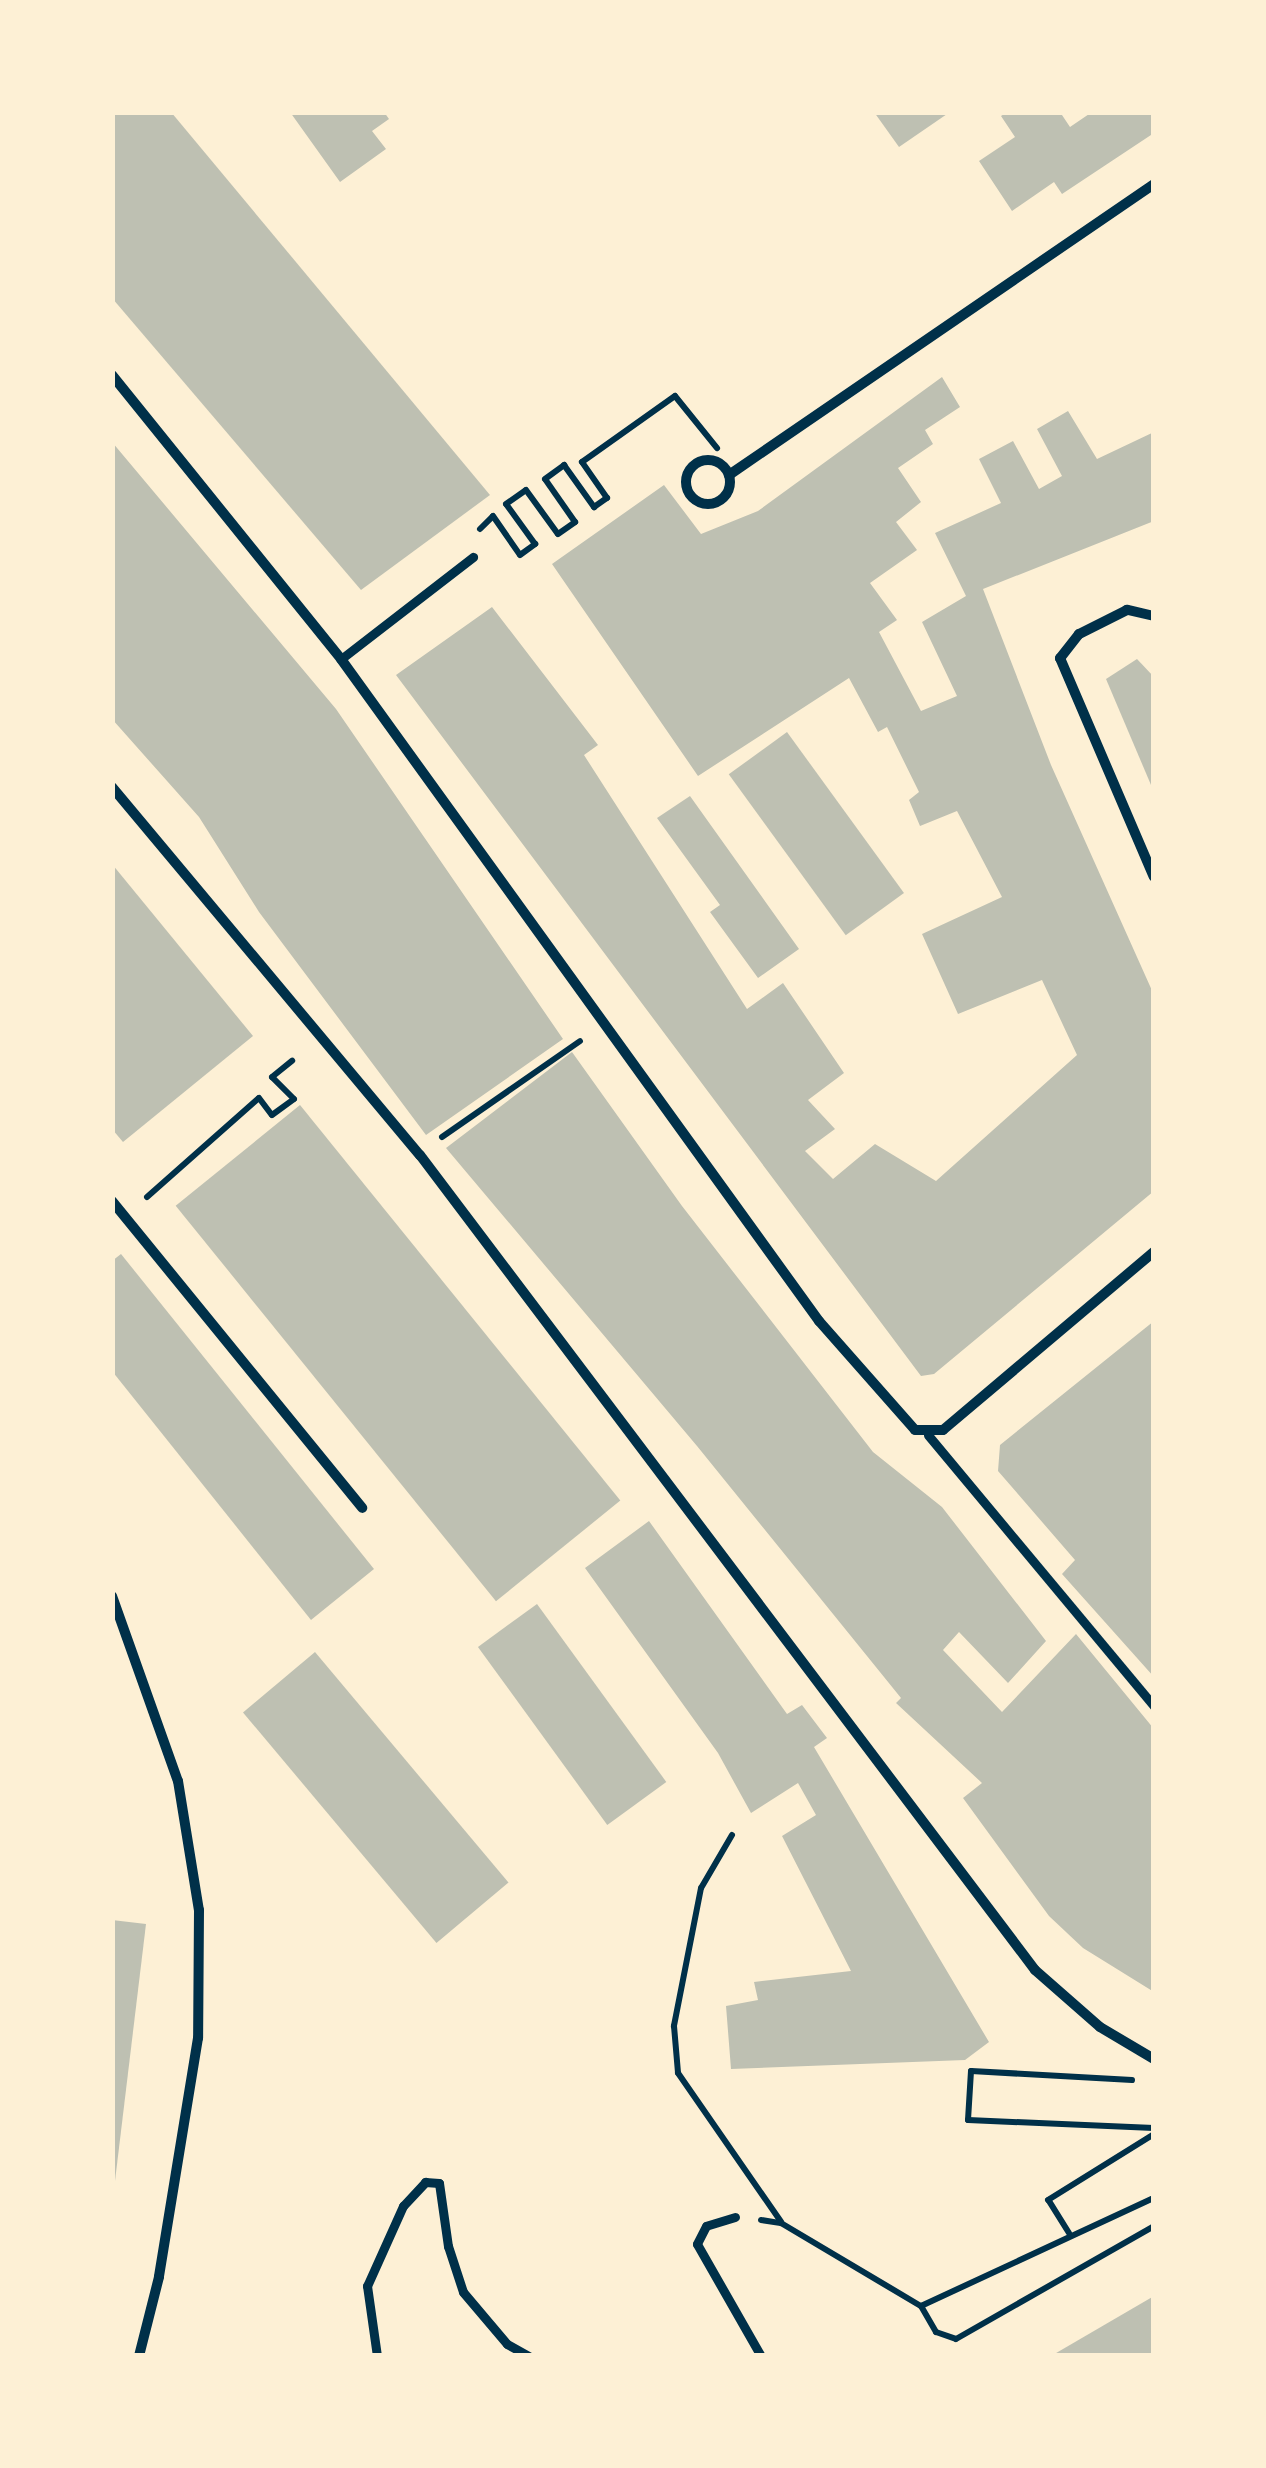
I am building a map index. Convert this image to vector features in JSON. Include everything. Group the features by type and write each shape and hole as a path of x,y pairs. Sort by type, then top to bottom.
{"street":[{"path":"729,475 1154,184"},
{"path":"112,376 341,659 818,1320 915,1430 928,1435 1154,1706"},
{"path":"714,461 729,475 729,490 719,502 704,504 686,490 689,470 700,462 714,461"},
{"path":"341,659 473,558"},
{"path":"1154,616 1126,610 1079,634 1060,658 1154,876"},
{"path":"112,786 444,1186 1035,1970 1100,2027 1154,2059"},
{"path":"112,1201 362,1508"},
{"path":"928,1435 943,1430 1047,1347 1154,1252"},
{"path":"112,1596 118,1624 178,1781 198,1910 198,2038 159,2277 139,2356"},
{"path":"377,2356 367,2286 403,2206 425,2182 439,2184 463,2292 508,2344 529,2356"},
{"path":"735,2217 706,2226 697,2244 761,2356"}],"path":[{"path":"487,540 478,526 492,516 520,555 536,544 506,504 526,490 558,534 575,522 545,479 564,465 594,508 607,498 582,462 675,396 694,421"},
{"path":"437,1140 586,1036"},
{"path":"138,1205 259,1098 272,1115 294,1099 272,1077 292,1060"},
{"path":"732,1835 702,1888 674,2026 678,2073 781,2223"},
{"path":"1131,2084 971,2071 968,2120 1154,2131"},
{"path":"1070,2233 1048,2200 1154,2131"},
{"path":"921,2306 1070,2233 1154,2198"},
{"path":"735,2217 781,2223 921,2306 936,2332 956,2339 1154,2226"}],"building":[{"path":"112,112 171,112 490,495 361,590 112,298"},
{"path":"290,112 384,112 389,119 372,131 386,149 340,182"},
{"path":"874,112 950,112 899,147"},
{"path":"1007,112 1060,112 1070,127 1092,112 1154,112 1154,133 1062,194 1054,182 1012,211 979,161 1015,137 1001,116"},
{"path":"942,377 960,407 925,430 933,444 898,468 921,502 896,522 917,550 870,583 897,620 879,632 921,711 957,696 922,622 966,596 935,533 1001,503 979,459 1013,441 1039,489 1062,476 1037,429 1068,411 1097,459 1154,432 1154,521 983,589 1051,765 1154,995 1154,1191 934,1374 921,1376 396,675 492,607 598,745 584,755 747,1009 783,983 844,1073 808,1100 835,1129 805,1151 833,1179 875,1144 936,1181 1077,1055 1042,980 958,1014 922,934 1002,897 957,811 920,826 909,800 919,792 887,727 878,732 849,678 698,776 552,564 664,485 701,534 758,511"},
{"path":"112,442 336,709 563,1039 426,1135 259,912 199,817 112,719"},
{"path":"1137,659 1154,677 1154,792 1106,679"},
{"path":"787,732 904,893 846,935 729,774"},
{"path":"690,796 799,949 758,978 710,912 720,905 657,818"},
{"path":"112,864 253,1036 123,1142 112,1129"},
{"path":"572,1052 682,1206 873,1452 942,1507 1046,1641 1008,1683 959,1632 943,1650 1002,1712 1076,1634 1154,1729 1154,1992 1083,1948 1049,1916 963,1798 982,1783 896,1703 901,1698 697,1446 446,1148"},
{"path":"300,1105 620,1501 496,1601 176,1206"},
{"path":"121,1254 374,1569 311,1620 112,1371 112,1261"},
{"path":"1154,1321 1154,1677 1062,1574 1075,1560 998,1471 1000,1445"},
{"path":"649,1521 787,1714 802,1705 827,1738 814,1747 989,2042 965,2060 731,2069 726,2006 758,2000 754,1982 851,1971 782,1836 816,1815 798,1783 751,1813 718,1753 585,1568"},
{"path":"537,1604 666,1782 607,1825 478,1647"},
{"path":"315,1652 508,1883 436,1943 243,1712"},
{"path":"112,1920 146,1924 115,2181 112,2181"},
{"path":"1154,2296 1154,2356 1051,2356"}]}
